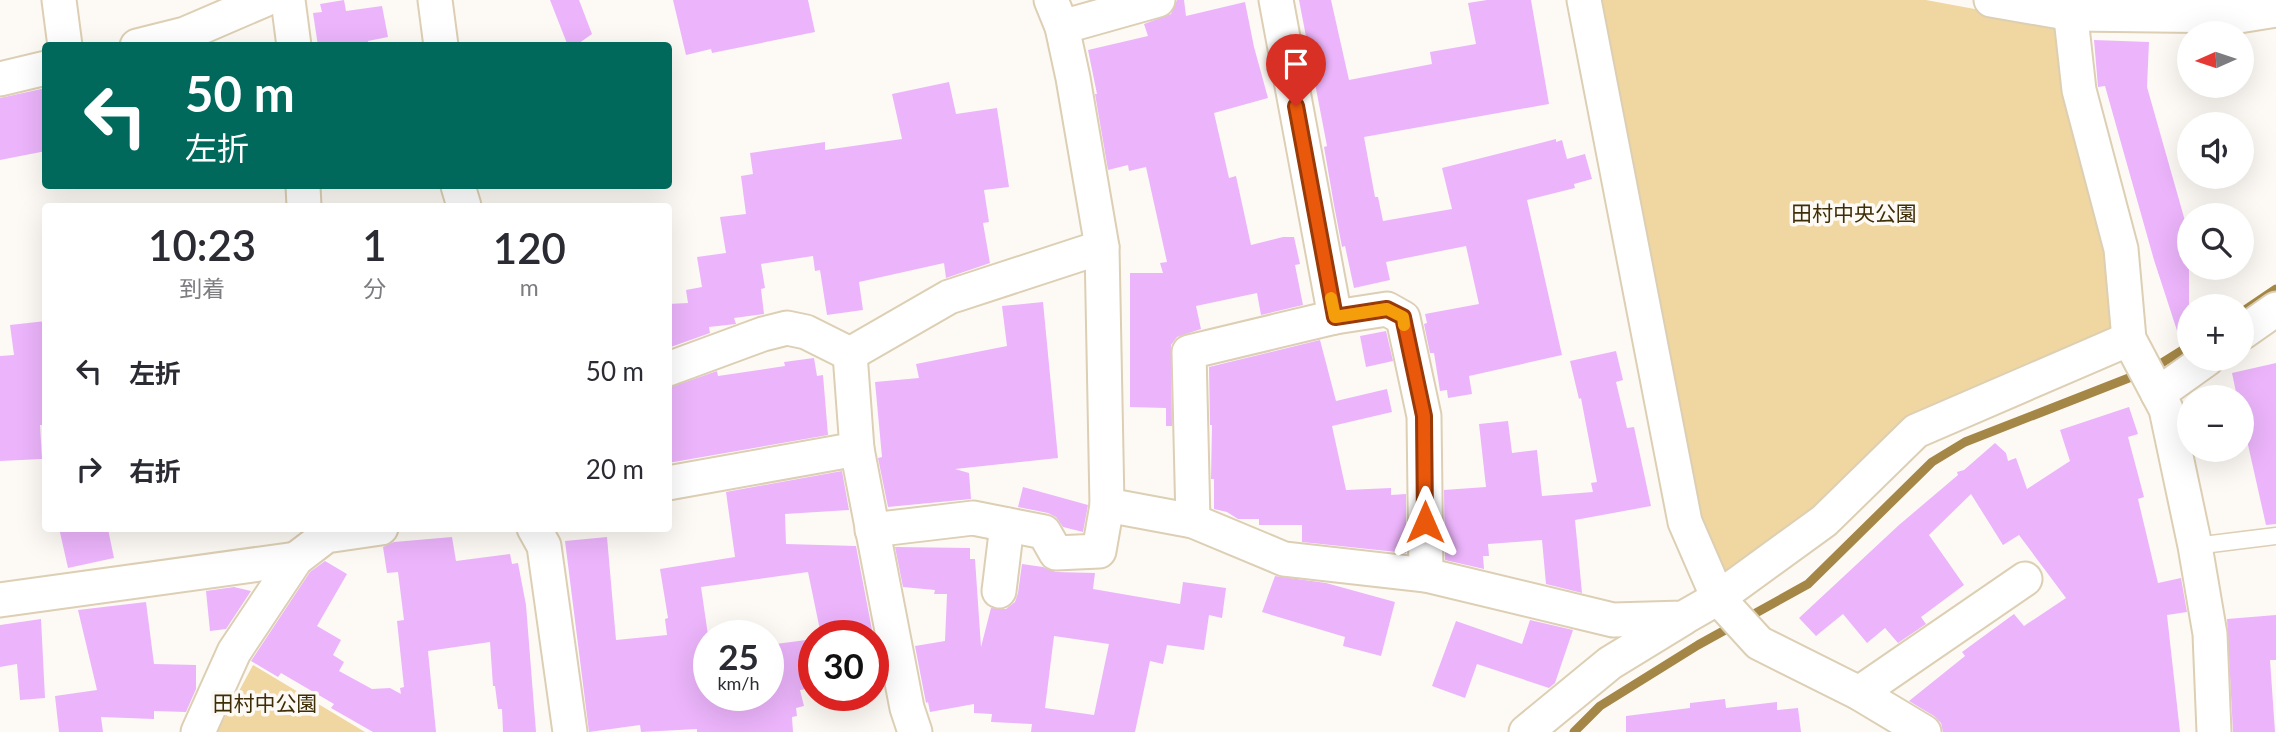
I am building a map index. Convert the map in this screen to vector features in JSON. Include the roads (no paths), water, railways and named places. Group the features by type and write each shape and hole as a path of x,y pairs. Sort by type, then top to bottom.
{"street":[{"path":"59,0 64,42"},
{"path":"153,42 185,34 264,0"},
{"path":"288,0 293,42"},
{"path":"435,0 440,42"},
{"path":"873,530 973,518 1044,533 1056,553 1099,551 1107,505 1102,247 1057,13 1158,0"},
{"path":"1276,0 1335,317"},
{"path":"1584,0 1685,522 1718,598 1759,643 1859,693 1924,732"},
{"path":"1991,0 2239,16 2276,9"},
{"path":"2070,7 2080,90 2121,249 2132,346 2166,409 2195,546 2210,634 2214,732"},
{"path":"0,79 42,69"},
{"path":"850,354 949,297 1102,247"},
{"path":"1193,521 1189,352 1335,317 1387,309 1403,317 1424,416 1426,575"},
{"path":"2254,325 2276,309"},
{"path":"672,368 763,334 787,328 806,332 850,354"},
{"path":"1526,732 1610,663 1718,598 1824,522 1916,431 2132,346"},
{"path":"850,354 857,449 907,708 915,732"},
{"path":"2156,391 2188,371"},
{"path":"672,482 857,449"},
{"path":"1107,505 1193,521 1284,559 1426,575 1613,620 1683,618"},
{"path":"999,591 1007,525"},
{"path":"198,732 234,652 296,559 325,532"},
{"path":"536,532 544,546 570,732"},
{"path":"0,600 296,559"},
{"path":"1859,693 2025,579"}],"lane":[{"path":"2195,546 2276,536"}],"waterway":[{"path":"2254,304 2276,289"},
{"path":"2152,369 2177,353"},
{"path":"1574,732 1600,706 1698,645 1808,584 1932,462 1965,442 2139,374"}],"park label":[{"name":"田村中央公園","path":"1854,214"},
{"name":"田村中公園","path":"265,704"}]}
